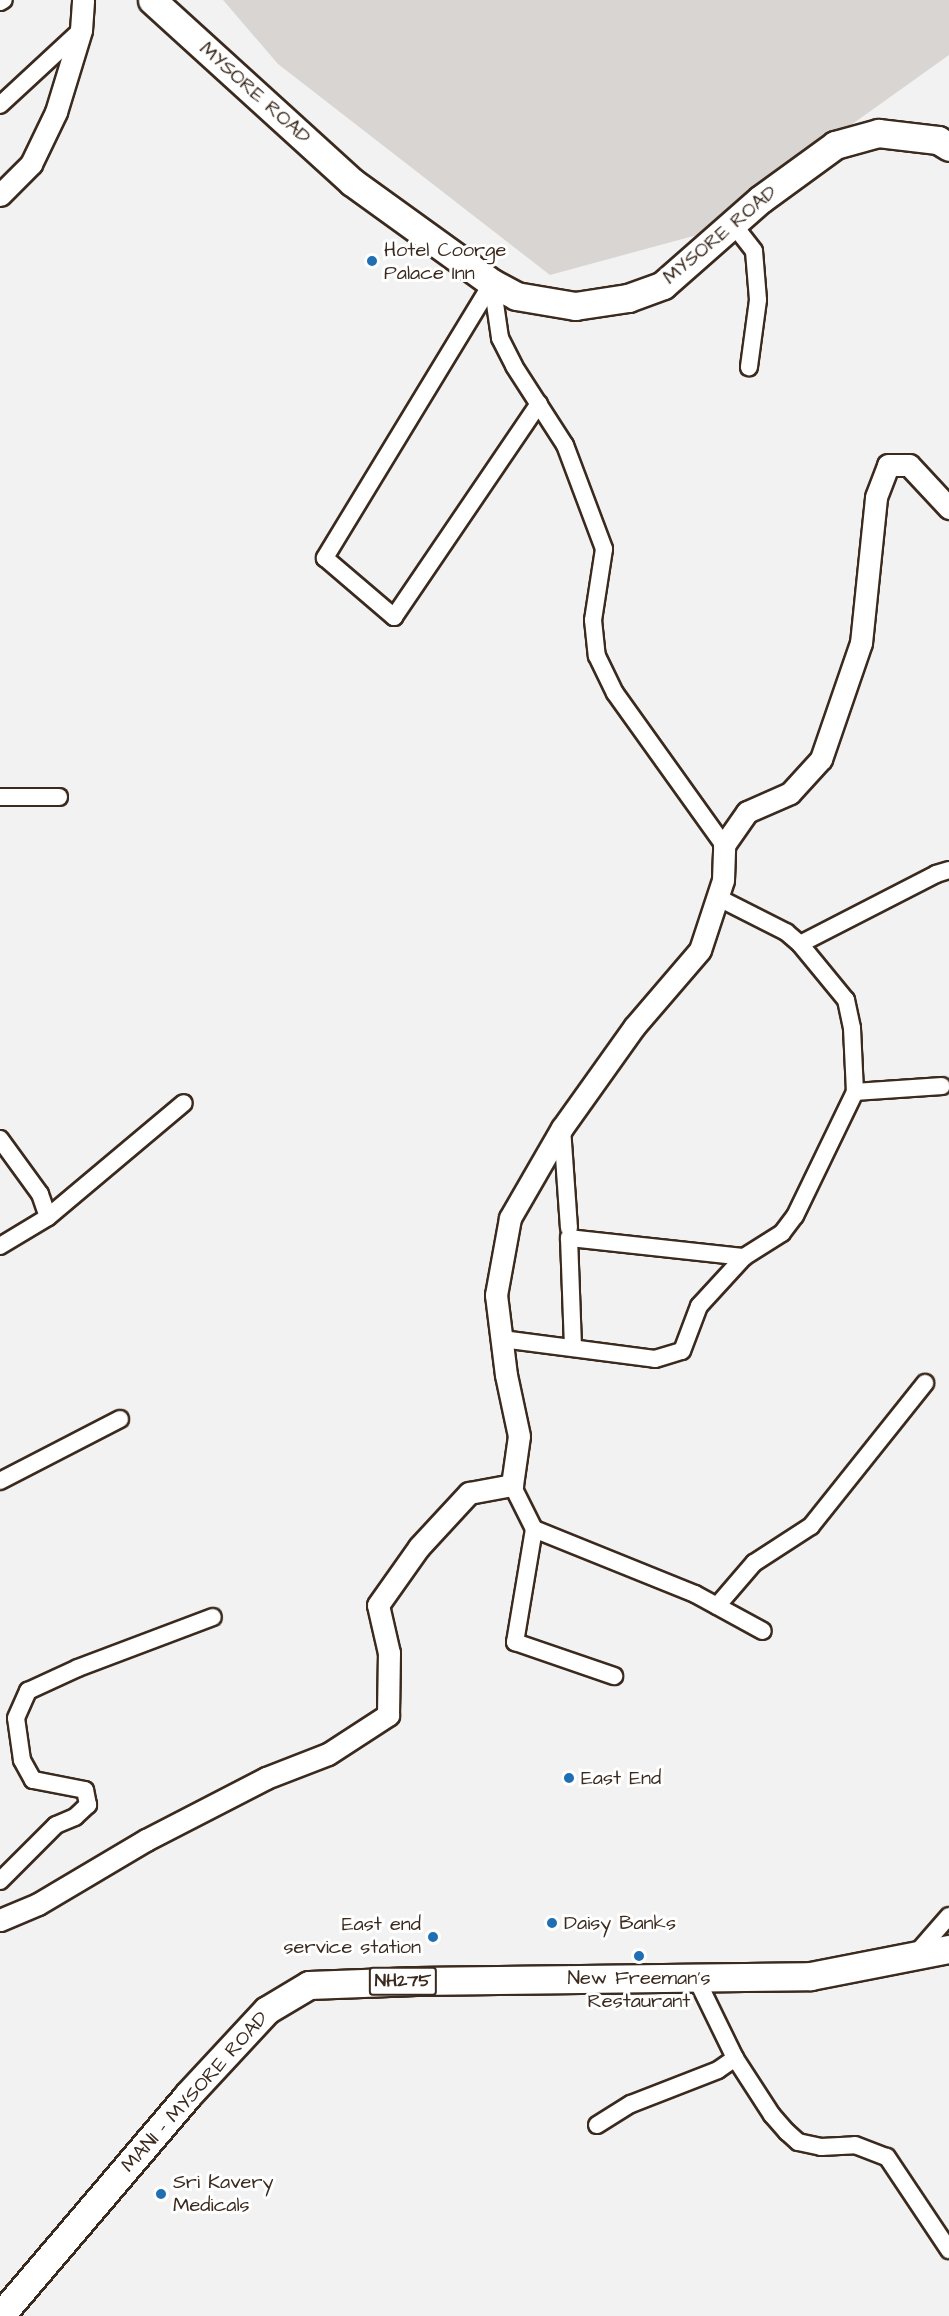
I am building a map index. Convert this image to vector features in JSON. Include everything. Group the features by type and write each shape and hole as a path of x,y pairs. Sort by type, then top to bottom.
{"highway":[{"name":"MYSORE ROAD","path":"152,0 352,182 492,283 516,297 575,306 628,298 663,285 761,199 835,145 878,133 938,140 949,147"},
{"name":"MANI - MYSORE ROAD","path":"0,2316 202,2079 267,2010 309,1985 416,1981 811,1977 949,1949"}],"street":[{"path":"0,2 4,0"},
{"path":"0,195 31,164 56,112 81,30 82,0"},
{"path":"0,105 81,30"},
{"path":"733,224 754,251 758,300 749,367"},
{"path":"492,283 325,558 394,616 539,404"},
{"path":"492,283 500,338 565,445 604,549 592,620 597,656 615,693 724,845"},
{"path":"614,1676 515,1642 534,1529 512,1485 519,1436 496,1295 510,1218 562,1128 634,1027 700,950 723,880 724,845 747,812 790,793 820,759 861,643 876,497 888,465 909,465 949,508"},
{"path":"0,797 59,797"},
{"path":"800,944 936,874 949,870"},
{"path":"502,1340 573,1347 655,1359 682,1351 699,1306 744,1257 782,1233 795,1216 855,1092 852,1028 846,1000 800,944 786,932 717,897"},
{"path":"855,1092 942,1086"},
{"path":"0,1246 48,1217 184,1103"},
{"path":"562,1128 569,1228"},
{"path":"0,1139 40,1194 48,1217"},
{"path":"573,1347 569,1238 744,1257"},
{"path":"717,1606 754,1563 811,1526 925,1383"},
{"path":"0,1481 120,1419"},
{"path":"0,1920 38,1904 146,1840 266,1778 328,1754 388,1715 389,1653 378,1605 419,1547 469,1493 512,1485"},
{"path":"534,1529 695,1594 763,1631"},
{"path":"0,1881 56,1825 75,1817 88,1805 85,1790 33,1780 22,1760 16,1718 28,1691 78,1668 213,1617"},
{"path":"913,1956 949,1916"},
{"path":"696,1978 735,2058 772,2115 798,2142 821,2147 855,2145 887,2157 949,2250"},
{"path":"597,2125 631,2104 718,2070 735,2058"}],"shaded area":[{"path":"223,0 949,0 949,55 697,235 550,275 278,64"}],"place":[{"name":"Hotel Coorge Palace Inn","path":"372,261"},
{"name":"East End","path":"569,1778"},
{"name":"Daisy Banks","path":"552,1923"},
{"name":"East end service station","path":"433,1937"},
{"name":"New Freeman's Restaurant","path":"639,1956"},
{"name":"Sri Kavery Medicals","path":"161,2194"}]}
